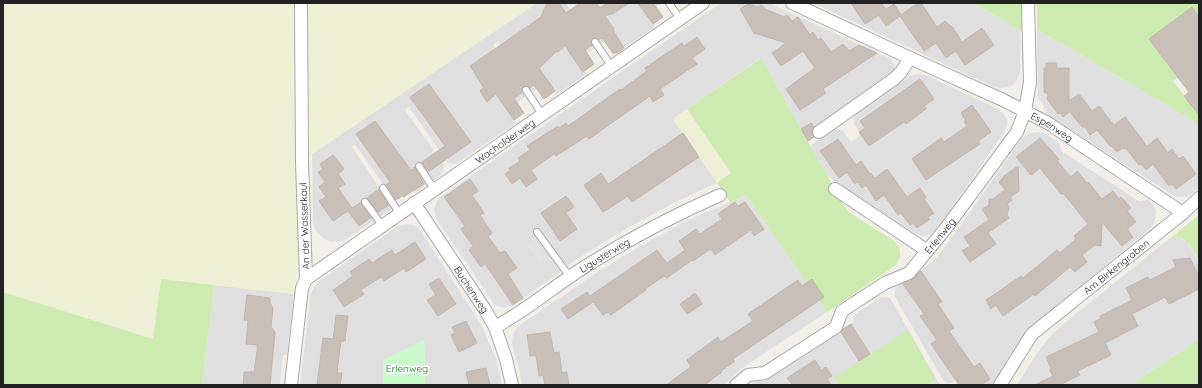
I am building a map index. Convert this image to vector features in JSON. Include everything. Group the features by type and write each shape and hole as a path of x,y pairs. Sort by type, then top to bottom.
{"street":[{"name":"An der Wasserkaul","path":"291,385 302,288 306,279 302,162 301,3"},
{"name":"Wacholderweg","path":"306,279 703,3"},
{"name":"Espenweg","path":"792,3 1003,100 1048,123 1183,213"},
{"name":"Erlenweg","path":"736,385 748,375 765,373 836,327 842,311 885,283 909,273 926,250 946,228 1017,132 1025,111 1030,82 1028,3"},
{"path":"819,132 894,79 901,72 910,58"},
{"path":"835,189 926,250"},
{"name":"Ligusterweg","path":"495,327 514,317 570,277 649,229 684,210 720,195"},
{"name":"Am Birkengraben","path":"1000,385 1032,334 1183,213 1199,198"},
{"name":"Buchenweg","path":"414,203 495,327 506,359 512,385"}],"lane":[{"path":"668,3 680,19"},
{"path":"595,42 612,67"},
{"path":"526,90 542,114"},
{"path":"419,166 434,189"},
{"path":"383,188 400,213"},
{"path":"365,202 382,225"},
{"path":"537,232 570,277"}],"shaded area":[{"path":"537,3 566,3 595,48 587,53 595,64 585,71 587,74 556,95 554,92 544,99 537,89 531,92 523,81 525,79 498,41 493,45 515,76 513,78 526,96 517,102 524,113 514,120 516,123 456,164 448,163 409,107 405,110 444,165 442,174 415,193 413,191 404,198 393,182 385,187 355,144 352,147 393,208 343,241 330,242 322,237 315,230 313,220 312,154"},
{"path":"573,3 660,3 656,7 663,17 653,24 655,27 614,55 605,41 600,45"},
{"path":"724,3 769,3 890,59 895,66 894,72 808,141 760,58 673,119 717,183 675,202 612,237 568,265 569,266 513,305 504,308 495,305 436,218 434,209 439,198 715,7"},
{"path":"813,3 974,3 1020,30 1019,76 1015,83 1011,86 1002,88 994,87"},
{"path":"1037,29 1199,124 1199,189 1186,197 1174,196 1048,115 1042,102 1038,99"},
{"path":"916,74 925,75 998,109 1007,119 1005,131 936,230 931,234 924,236 916,234 827,176 810,146 831,131 837,129 843,131 851,142 861,135 854,124 856,114 908,77"},
{"path":"1039,132 1046,134 1059,143 1061,151 1139,201 1148,200 1151,202 1156,210 1155,221 1150,229 1028,329 992,385 973,385 965,374 953,382 947,383 943,380 894,295 896,287 926,267 940,254 1023,137 1031,133"},
{"path":"746,195 827,312 745,366 724,385 522,385 512,343 513,334 517,327 599,271 637,248 684,222"},
{"path":"407,224 414,225 420,230 482,326 496,359 502,385 425,385 424,341 383,360 383,385 300,385 311,293 314,287 318,282 398,226"},
{"path":"1172,238 1179,238 1187,242 1199,261 1199,339 1130,385 1017,385 1037,353 1062,325"},
{"path":"535,239 548,257 540,263 527,245"},
{"path":"214,285 294,294 287,355 283,355 280,385 202,385"},
{"path":"882,297 890,298 940,385 928,385 936,380 833,378 838,385 751,385 757,380 765,381 853,322 854,315"}],"green space":[{"path":"3,3 295,3 298,260 294,294 161,279 153,339 3,292"},
{"path":"307,3 537,3 309,156"},
{"path":"974,3 1022,3 1023,32"},
{"path":"1037,3 1199,3 1199,17 1191,7 1149,39 1178,77 1173,81 1199,115 1199,124 1037,29"},
{"path":"761,58 847,211 894,241 899,247 900,258 896,265 827,312 746,195 730,202 717,183 731,173 687,109"},
{"path":"687,109 732,173 717,183 673,119"},
{"path":"1199,215 1199,261 1186,241 1176,238 1164,243"},
{"path":"161,279 214,285 202,385 3,385 3,292 153,339"},
{"path":"908,330 936,380 928,385 838,385 833,378"},
{"path":"1199,339 1199,385 1130,385"},
{"name":"Erlenweg","path":"424,340 425,385 383,385 383,360"}],"building":[{"path":"550,3 559,3 566,13 580,3 596,3 600,8 607,3 629,3 614,13 605,16 624,48 617,53 613,53 602,38 599,40 597,38 593,38 591,42 592,45 585,50 594,64 583,72 565,46 558,52 557,51 539,68 555,91 544,99 534,85 530,88 526,86 523,87 522,93 514,98 524,113 514,120 496,94 487,102 480,91 484,88 470,66 541,17 546,5"},
{"path":"638,3 653,3 663,17 653,24"},
{"path":"851,3 881,3 886,9 894,4 901,15 918,3 921,3 937,27 945,21 953,28 962,42 982,28 994,45 965,65 956,51 946,58 936,43 924,51 900,16 886,26 879,15 865,24"},
{"path":"748,4 758,7 762,5 765,9 784,17 787,15 792,21 798,17 810,35 813,32 818,40 821,38 831,52 843,44 849,51 859,45 877,53 823,89 826,93 800,110 786,89 815,68 803,51 781,66 772,53 786,43 754,33 740,9"},
{"path":"1192,7 1199,17 1199,115 1184,96 1189,92 1149,39"},
{"path":"697,37 705,49 692,58 697,64 660,89 664,95 653,102 650,96 589,139 587,136 556,156 554,154 531,170 537,179 526,187 520,178 512,184 505,174 510,171 509,168 520,161 518,158 530,150 527,146 558,126 559,128 566,123 568,126 647,71 645,68 682,43 684,46"},
{"path":"1046,63 1056,63 1057,68 1069,68 1069,101 1079,94 1092,111 1099,106 1114,125 1125,117 1147,146 1157,138 1168,153 1172,149 1179,159 1183,156 1196,174 1176,189 1172,184 1169,186 1153,164 1146,170 1141,164 1139,165 1126,148 1123,148 1117,152 1097,130 1090,135 1085,127 1082,127 1069,111 1063,117 1060,113 1058,114 1047,99 1048,94 1044,92 1044,68 1046,68"},
{"path":"920,79 934,99 924,106 926,109 906,124 904,122 869,146 859,132 865,128 860,121"},
{"path":"429,84 471,142 428,172 422,162 445,146 410,97"},
{"path":"972,105 991,132 978,141 980,144 926,180 912,159 941,138 944,142 967,126 961,113"},
{"path":"375,121 411,170 415,167 424,184 396,200 386,185 390,182 356,134"},
{"path":"811,123 814,127 812,132 814,137 808,141 801,129"},
{"path":"683,133 699,157 632,202 628,196 603,212 584,185 601,173 608,184"},
{"path":"1040,138 1059,159 1057,161 1071,177 1077,171 1102,199 1113,191 1119,199 1121,197 1131,208 1127,211 1136,222 1127,229 1133,237 1122,246 1102,222 1101,246 1095,245 1082,255 1087,262 1075,272 1070,267 1035,296 1034,294 1003,316 996,305 991,309 986,300 1021,276 1023,278 1057,250 1060,253 1076,239 1074,236 1088,224 1064,194 1061,194 1040,168 1031,175 1016,157"},
{"path":"838,139 856,165 861,161 870,174 871,173 875,178 887,169 907,197 920,188 926,197 924,199 934,213 928,217 930,219 917,228 913,223 910,225 901,213 898,215 884,195 876,201 866,185 862,188 858,182 855,184 847,172 839,178 820,151"},
{"path":"333,155 344,169 338,174 345,184 338,188 352,208 361,202 371,217 359,226 348,211 333,221 319,201 326,197 319,187 325,182 318,172 323,169 320,164"},
{"path":"1018,166 1019,191 1010,197 1012,200 1007,204 1009,207 1007,215 1009,218 988,233 996,244 970,262 962,251 970,246 964,237 989,220 982,209 989,205 989,199 993,199 1005,190 999,182 1004,176"},
{"path":"470,179 478,191 472,195 484,213 480,215 492,233 488,236 500,253 505,251 517,268 508,274 523,298 513,305 485,264 481,267 469,250 473,246 461,229 465,226 444,197"},
{"path":"379,189 389,205 378,212 367,198"},
{"path":"566,196 574,207 566,213 577,229 560,241 541,213"},
{"path":"735,202 738,206 745,202 764,229 754,236 751,230 715,255 711,249 693,261 692,260 667,278 664,276 611,315 608,312 603,315 593,302 568,319 561,309 587,292 590,296 657,250 667,263 685,250 679,241 696,229 700,234 722,219 718,214"},
{"path":"415,242 426,259 406,272 404,268 384,281 381,277 361,290 364,294 344,307 333,290 353,276 350,272 369,259 372,263 392,250 395,255"},
{"path":"1190,258 1199,276 1199,289 1169,304 1165,297 1132,314 1138,326 1105,343 1111,355 1078,371 1080,375 1059,385 1035,385 1053,376 1046,357 1099,332 1094,322 1101,318 1100,316 1132,300 1126,288 1148,277 1150,280 1176,267 1173,260"},
{"path":"921,271 942,302 938,304 954,328 949,331 974,367 980,363 990,379 982,385 959,385 931,344 937,340 920,316 924,314 903,284 912,280"},
{"path":"439,278 456,304 438,316 427,300 436,295 429,284"},
{"path":"812,279 824,297 733,359 735,361 721,371 722,372 704,385 666,385 691,367 687,360 718,337 721,342 753,321 748,314 798,280 802,286"},
{"path":"695,293 702,304 687,314 680,304"},
{"path":"247,295 270,298 270,303 273,308 271,327 275,332 270,385 243,385 244,372 254,372 257,351 257,345 246,344 248,320 244,320"},
{"path":"336,315 348,316 345,341 341,341 337,373 342,373 340,385 317,385 323,338 333,339"},
{"path":"466,321 477,343 459,352 451,335 455,333 452,327"},
{"path":"851,324 870,354 859,361 841,332"},
{"path":"550,332 554,353 559,352 562,373 567,372 569,385 545,385 543,375 539,376 536,355 530,356 527,335"},
{"path":"815,360 821,370 826,367 832,376 827,379 831,385 793,385 787,378"},
{"path":"486,368 490,385 469,385 466,372"}]}
